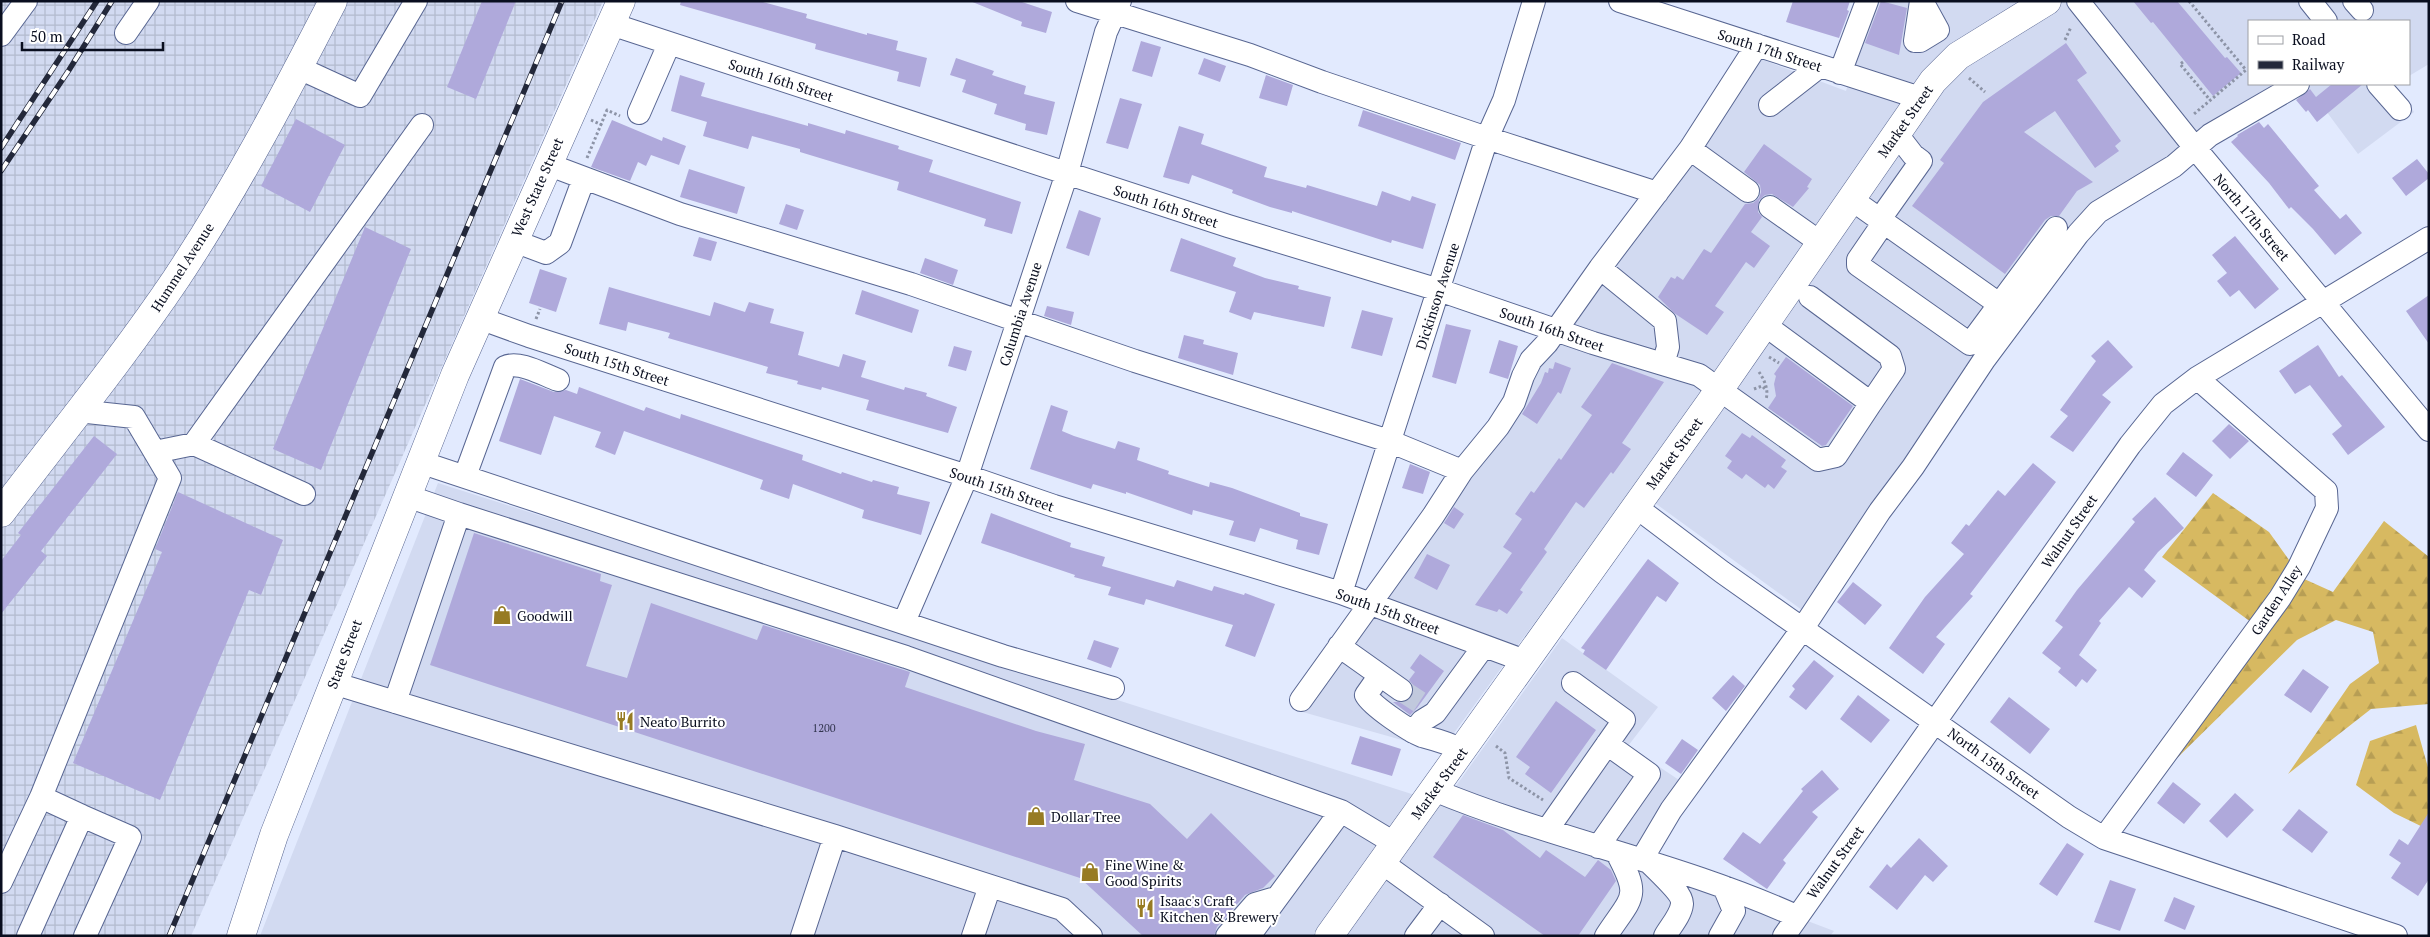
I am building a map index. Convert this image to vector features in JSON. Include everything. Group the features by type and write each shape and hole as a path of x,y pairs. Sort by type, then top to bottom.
{"main road":[{"name":"Hummel Avenue","path":"1,513 176,278 249,162 332,1"},
{"name":"Market Street","path":"1329,936 1720,389 1933,80 1958,56 2044,2"},
{"name":"West State Street","path":"455,374 547,164 616,13"},
{"name":"State Street","path":"241,936 274,835 455,374"}],"street":[{"path":"1,35 26,1"},
{"path":"126,33 148,1"},
{"path":"299,68 360,96 416,1"},
{"path":"1077,1 1118,7 1322,82 1486,138 1657,193"},
{"name":"Dickinson Avenue","path":"1341,592 1440,290 1486,138 1504,100 1534,1"},
{"name":"South 17th Street","path":"1620,1 1920,98"},
{"path":"1789,56 1770,104 1830,70 1866,1"},
{"name":"North 17th Street","path":"2078,1 2194,148 2429,430"},
{"name":"Columbia Avenue","path":"904,622 967,476 1067,173 1106,32 1118,7"},
{"name":"South 16th Street","path":"616,13 669,44 1228,226 1440,290 1556,331 1699,375 1818,460 1836,456 1894,369 1890,356 1810,297"},
{"path":"632,115 669,44"},
{"path":"1301,700 1368,603 1433,516 1462,471 1498,427 1514,402 1531,360 1556,331 1600,268 1690,149 1757,45"},
{"path":"1644,859 1671,810 1803,628 1880,511 1913,467 1984,360 2078,234 2098,212 2174,166 2210,135 2296,85"},
{"path":"2379,85 2400,109"},
{"path":"194,444 422,125"},
{"path":"1896,133 1913,155 1921,161 1858,260 1858,265 1970,344 2056,228"},
{"path":"1690,149 1748,191"},
{"path":"547,164 588,169 680,214 911,284 1135,361 1390,440 1462,471"},
{"path":"514,241 546,252 560,243 588,169"},
{"path":"1852,199 1999,304"},
{"path":"1770,207 1822,243"},
{"name":"Walnut Street","path":"1784,936 1796,916 2130,445 2171,396 2197,378 2429,238"},
{"path":"1600,268 1665,321 1668,347 1663,364"},
{"name":"South 15th Street","path":"479,318 529,336 967,476 1054,506 1341,592 1525,661"},
{"path":"1765,325 1872,403"},
{"path":"518,366 529,336"},
{"path":"466,476 505,367 511,364 558,380"},
{"name":"Garden Alley","path":"2104,838 2280,598 2299,567 2327,508 2326,491 2197,378"},
{"path":"1,882 41,797 170,478 134,417 78,411"},
{"path":"155,452 194,444 304,494"},
{"path":"420,462 1003,656 1113,688"},
{"path":"406,496 906,657 1341,810 1388,852 1440,904 1483,936"},
{"name":"North 15th Street","path":"1636,507 1722,572 1936,721 2069,818 2104,838 2396,936"},
{"path":"395,702 459,514"},
{"path":"1339,646 1401,690"},
{"path":"1413,732 1422,721 1428,708 1484,646"},
{"path":"1380,675 1366,694 1368,699 1413,732 1443,740 1462,750"},
{"path":"333,683 835,836 1062,909 1091,936"},
{"path":"1547,830 1624,720 1573,683"},
{"path":"1608,744 1649,774 1608,850"},
{"path":"1434,790 1480,808 1608,850 1644,859 1724,887 1796,916"},
{"path":"41,797 130,838 85,936"},
{"path":"1250,936 1341,810"},
{"path":"28,936 82,816"},
{"path":"802,936 835,836"},
{"path":"1606,936 1632,896 1633,886 1629,875 1608,850"},
{"path":"1644,859 1678,893 1683,902 1681,910 1665,936"},
{"path":"973,936 990,886"},
{"path":"1720,936 1734,910 1724,887"},
{"path":"1227,936 1255,904 1281,894"},
{"path":"1416,936 1440,904"}],"path":[{"path":"2189,1 2246,70 2194,114"},
{"path":"2065,40 2070,27"},
{"path":"2183,62 2180,64 2210,100"},
{"path":"1967,77 1985,92"},
{"path":"588,169 587,158 603,125 607,110 632,115"},
{"path":"588,119 603,125"},
{"path":"1758,372 1763,378 1766,390 1766,400 1760,403"},
{"path":"1752,394 1753,390 1759,386 1766,390"},
{"path":"1496,746 1505,753 1509,778 1541,801 1548,798"}],"shaded area":[{"path":"1,1 603,1 191,936 1,936"},
{"path":"1871,1 2429,1 2429,64 2410,75 2410,20 2248,20 2248,85 2299,85 2099,214 1806,613 1633,487 1441,751 1292,709 1755,57 1846,91"},
{"path":"2307,85 2395,85 2414,112 2358,154"},
{"path":"438,483 1443,804 1562,638 1658,707 1628,746 1685,784 1638,857 1834,931 1830,936 260,936"}],"green space":[{"path":"2213,493 2269,532 2302,578 2333,592 2384,521 2429,557 2429,704 2371,709 2288,774 2350,684 2379,663 2373,632 2336,620 2297,640 2173,762 2266,633 2162,557"},
{"path":"2416,725 2429,771 2429,830 2394,813 2356,785 2370,741"}],"building":[{"path":"482,1 516,1 476,99 447,87"},
{"path":"681,1 759,1 807,14 806,18 867,35 867,33 898,41 896,50 927,58 920,87 897,81 899,72 815,49 816,44 680,5"},
{"path":"970,1 1019,1 1052,12 1046,33 1021,26 1022,22"},
{"path":"1793,1 1850,1 1847,10 1849,11 1839,38 1786,22"},
{"path":"1881,1 1907,8 1899,55 1865,43"},
{"path":"2133,1 2177,1 2225,58 2227,57 2241,73 2213,96 2153,22 2151,23"},
{"path":"1141,41 1161,47 1152,77 1132,71"},
{"path":"2066,43 2087,73 2077,80 2121,141 2115,146 2119,151 2095,168 2055,111 2024,132 2093,182 2077,191 2059,216 2051,216 2045,220 2005,274 1912,206 1944,163 1940,160 1983,102"},
{"path":"956,58 994,71 992,75 1026,86 1024,94 1055,102 1047,135 1025,130 1026,124 994,114 997,104 962,92 966,80 950,75"},
{"path":"1204,58 1226,66 1220,82 1198,74"},
{"path":"680,75 705,83 701,96 808,126 808,123 845,134 846,130 899,146 898,149 933,160 929,172 1021,202 1012,234 984,226 986,219 897,190 899,182 800,152 800,149 752,136 748,149 703,136 707,122 671,111"},
{"path":"1266,75 1293,85 1287,106 1259,98"},
{"path":"2331,85 2362,85 2317,122 2308,110 2306,112 2296,100 2310,89 2316,97"},
{"path":"1120,98 1142,104 1128,149 1106,143"},
{"path":"1363,110 1461,143 1455,160 1358,126"},
{"path":"296,119 345,145 310,212 261,186"},
{"path":"612,120 662,141 663,137 686,146 679,165 651,155 646,166 638,162 630,181 591,167"},
{"path":"2259,122 2264,128 2268,124 2319,186 2314,190 2340,219 2346,214 2362,233 2335,255 2291,207 2289,209 2269,183 2231,142 2237,135"},
{"path":"1179,126 1204,134 1201,144 1267,167 1264,177 1306,188 1307,185 1377,206 1382,191 1410,201 1412,196 1436,204 1423,249 1392,240 1391,243 1292,211 1292,213 1270,207 1232,193 1233,190 1192,175 1189,184 1163,177"},
{"path":"1764,144 1812,179 1807,187 1809,188 1793,207 1772,194 1765,195 1759,200 1758,212 1762,217 1751,232 1770,246 1754,268 1746,262 1715,306 1724,312 1707,335 1674,313 1658,297 1671,277 1675,279 1677,276 1683,280 1704,249 1711,253 1745,204 1753,203 1759,198 1761,192 1760,185 1744,172"},
{"path":"2417,159 2429,174 2429,178 2406,196 2392,178"},
{"path":"689,169 745,187 737,214 680,197"},
{"path":"786,204 804,210 797,230 779,224"},
{"path":"1079,210 1101,218 1089,256 1066,248"},
{"path":"365,227 411,249 321,470 273,449"},
{"path":"2235,236 2279,289 2255,309 2239,290 2230,297 2217,281 2227,273 2212,255"},
{"path":"699,237 717,242 711,261 693,256"},
{"path":"1181,238 1236,258 1233,266 1265,278 1299,286 1298,289 1331,297 1324,327 1254,312 1251,320 1229,312 1236,292 1170,271"},
{"path":"925,258 958,270 953,285 920,273"},
{"path":"540,269 567,278 556,312 529,303"},
{"path":"609,287 710,316 714,302 745,312 749,302 774,309 770,323 804,332 798,355 839,367 843,354 866,361 861,377 904,390 905,387 927,393 926,396 957,407 948,433 866,410 869,400 822,387 821,390 797,384 798,381 766,373 768,367 668,338 670,333 628,322 626,331 599,324"},
{"path":"862,290 919,310 912,333 855,314"},
{"path":"2429,295 2429,344 2406,311"},
{"path":"1047,306 1074,312 1071,325 1044,316"},
{"path":"1362,310 1393,318 1382,356 1351,348"},
{"path":"1446,324 1471,330 1456,384 1432,377"},
{"path":"1184,335 1204,340 1203,344 1238,353 1233,375 1178,358"},
{"path":"1499,340 1518,346 1508,379 1489,373"},
{"path":"2108,340 2133,367 2102,395 2111,402 2073,452 2050,437 2068,416 2060,410 2096,361 2091,356"},
{"path":"2318,345 2339,377 2342,375 2385,427 2348,455 2332,434 2342,426 2310,385 2295,394 2279,371"},
{"path":"954,346 972,351 966,371 948,366"},
{"path":"1786,357 1853,406 1826,445 1822,446 1768,408 1776,396 1774,384 1776,376 1774,374"},
{"path":"1555,362 1571,368 1561,394 1558,392 1537,424 1522,414 1541,383 1545,372 1548,373 1549,368 1553,369"},
{"path":"1612,363 1664,382 1622,443 1631,449 1584,508 1576,502 1544,549 1547,552 1520,590 1523,592 1507,614 1499,609 1497,612 1475,605 1512,553 1503,547 1522,519 1515,514 1531,491 1534,493 1559,458 1561,460 1592,415 1581,407"},
{"path":"520,379 554,392 566,390 577,394 579,387 644,411 646,407 680,419 681,414 803,455 802,460 841,474 842,472 872,482 873,480 899,487 897,494 930,502 921,535 862,518 864,510 793,484 789,499 760,489 763,480 624,431 615,455 595,447 601,432 554,416 541,455 499,441"},
{"path":"1051,405 1068,411 1062,431 1115,449 1118,441 1140,448 1137,460 1169,471 1168,474 1209,487 1210,482 1232,488 1300,513 1300,516 1328,524 1319,555 1296,549 1298,540 1260,528 1255,542 1229,535 1234,521 1193,510 1192,515 1126,492 1126,494 1093,484 1091,489 1030,469"},
{"path":"2229,424 2249,441 2230,459 2212,441"},
{"path":"1742,433 1750,438 1752,435 1786,460 1781,467 1787,471 1774,489 1768,484 1765,488 1746,474 1742,479 1727,468 1732,461 1725,456"},
{"path":"94,436 117,454 41,551 47,556 1,614 1,561 21,535 18,533"},
{"path":"2183,452 2213,475 2196,497 2166,474"},
{"path":"2033,463 2056,482 1970,594 1973,596 1936,637 1945,644 1923,674 1889,648 1925,597 1964,554 1951,543 1966,524 1969,526 1998,490 2005,496"},
{"path":"1410,464 1430,472 1423,494 1402,488"},
{"path":"178,492 283,540 261,595 249,590 160,800 73,763 162,552 155,549"},
{"path":"2155,497 2184,528 2158,552 2144,570 2156,581 2142,598 2129,587 2099,621 2101,623 2079,655 2097,670 2087,683 2082,679 2076,687 2058,672 2061,668 2042,653 2063,627 2055,621 2077,590 2135,522 2132,519"},
{"path":"1454,507 1464,514 1454,529 1444,523"},
{"path":"991,513 1071,543 1070,547 1105,557 1102,566 1174,587 1177,580 1212,591 1214,586 1244,595 1245,593 1275,604 1255,657 1225,646 1233,625 1146,599 1144,605 1108,595 1111,587 1074,577 1075,575 981,543"},
{"path":"474,533 601,574 600,581 612,585 586,666 627,678 651,603 757,640 763,625 910,672 905,687 1036,731 1085,744 1074,780 1150,804 1187,839 1211,813 1275,876 1263,888 1245,895 1217,927 1214,936 1143,936 1080,878 430,665"},
{"path":"1427,554 1450,565 1437,590 1414,578"},
{"path":"1648,559 1679,583 1666,602 1657,596 1606,670 1583,654 1585,650 1581,648"},
{"path":"1853,582 1882,605 1865,625 1837,602"},
{"path":"1094,640 1119,648 1111,668 1087,659"},
{"path":"1420,654 1444,671 1410,715 1393,702 1406,702 1412,697 1413,685 1409,680 1415,672 1410,668"},
{"path":"1814,660 1834,676 1806,710 1789,697 1795,689 1792,686"},
{"path":"2303,669 2329,687 2311,713 2284,695"},
{"path":"1733,675 1745,686 1726,711 1712,698"},
{"path":"1858,695 1890,720 1871,743 1840,719"},
{"path":"2009,697 2050,729 2030,754 1990,722"},
{"path":"1556,701 1596,730 1551,793 1525,774 1530,767 1516,757"},
{"path":"1360,736 1401,749 1392,776 1351,764"},
{"path":"1682,739 1698,750 1681,774 1665,763"},
{"path":"1822,770 1839,789 1812,812 1818,817 1783,860 1786,863 1767,889 1723,859 1743,832 1760,844 1803,791 1801,789"},
{"path":"2173,782 2201,804 2184,824 2157,803"},
{"path":"2235,793 2254,810 2227,838 2209,821"},
{"path":"2299,809 2328,832 2312,853 2282,830"},
{"path":"2429,812 2429,879 2418,896 2391,878 2401,863 2389,855 2399,839 2408,845"},
{"path":"1463,815 1503,830 1540,858 1546,850 1585,877 1598,860 1611,870 1616,881 1578,936 1545,936 1433,857"},
{"path":"1919,838 1948,866 1933,882 1925,875 1897,910 1869,887 1887,864 1891,868"},
{"path":"2067,843 2084,854 2057,896 2039,884"},
{"path":"2110,880 2136,889 2120,931 2094,922"},
{"path":"2174,897 2195,906 2185,930 2164,921"}],"tunnel":[{"path":"1401,690 1421,703"}],"railway":[{"path":"1,148 97,1"},
{"path":"1,171 69,70 112,1"},
{"path":"169,936 562,1"}],"place":[{"name":"Goodwill","path":"502,615"},
{"name":"Neato Burrito","path":"625,721"},
{"name":"Dollar Tree","path":"1036,816"},
{"name":"Fine Wine & Good Spirits","path":"1090,872"},
{"name":"Isaac's Craft Kitchen & Brewery","path":"1145,908"}]}
